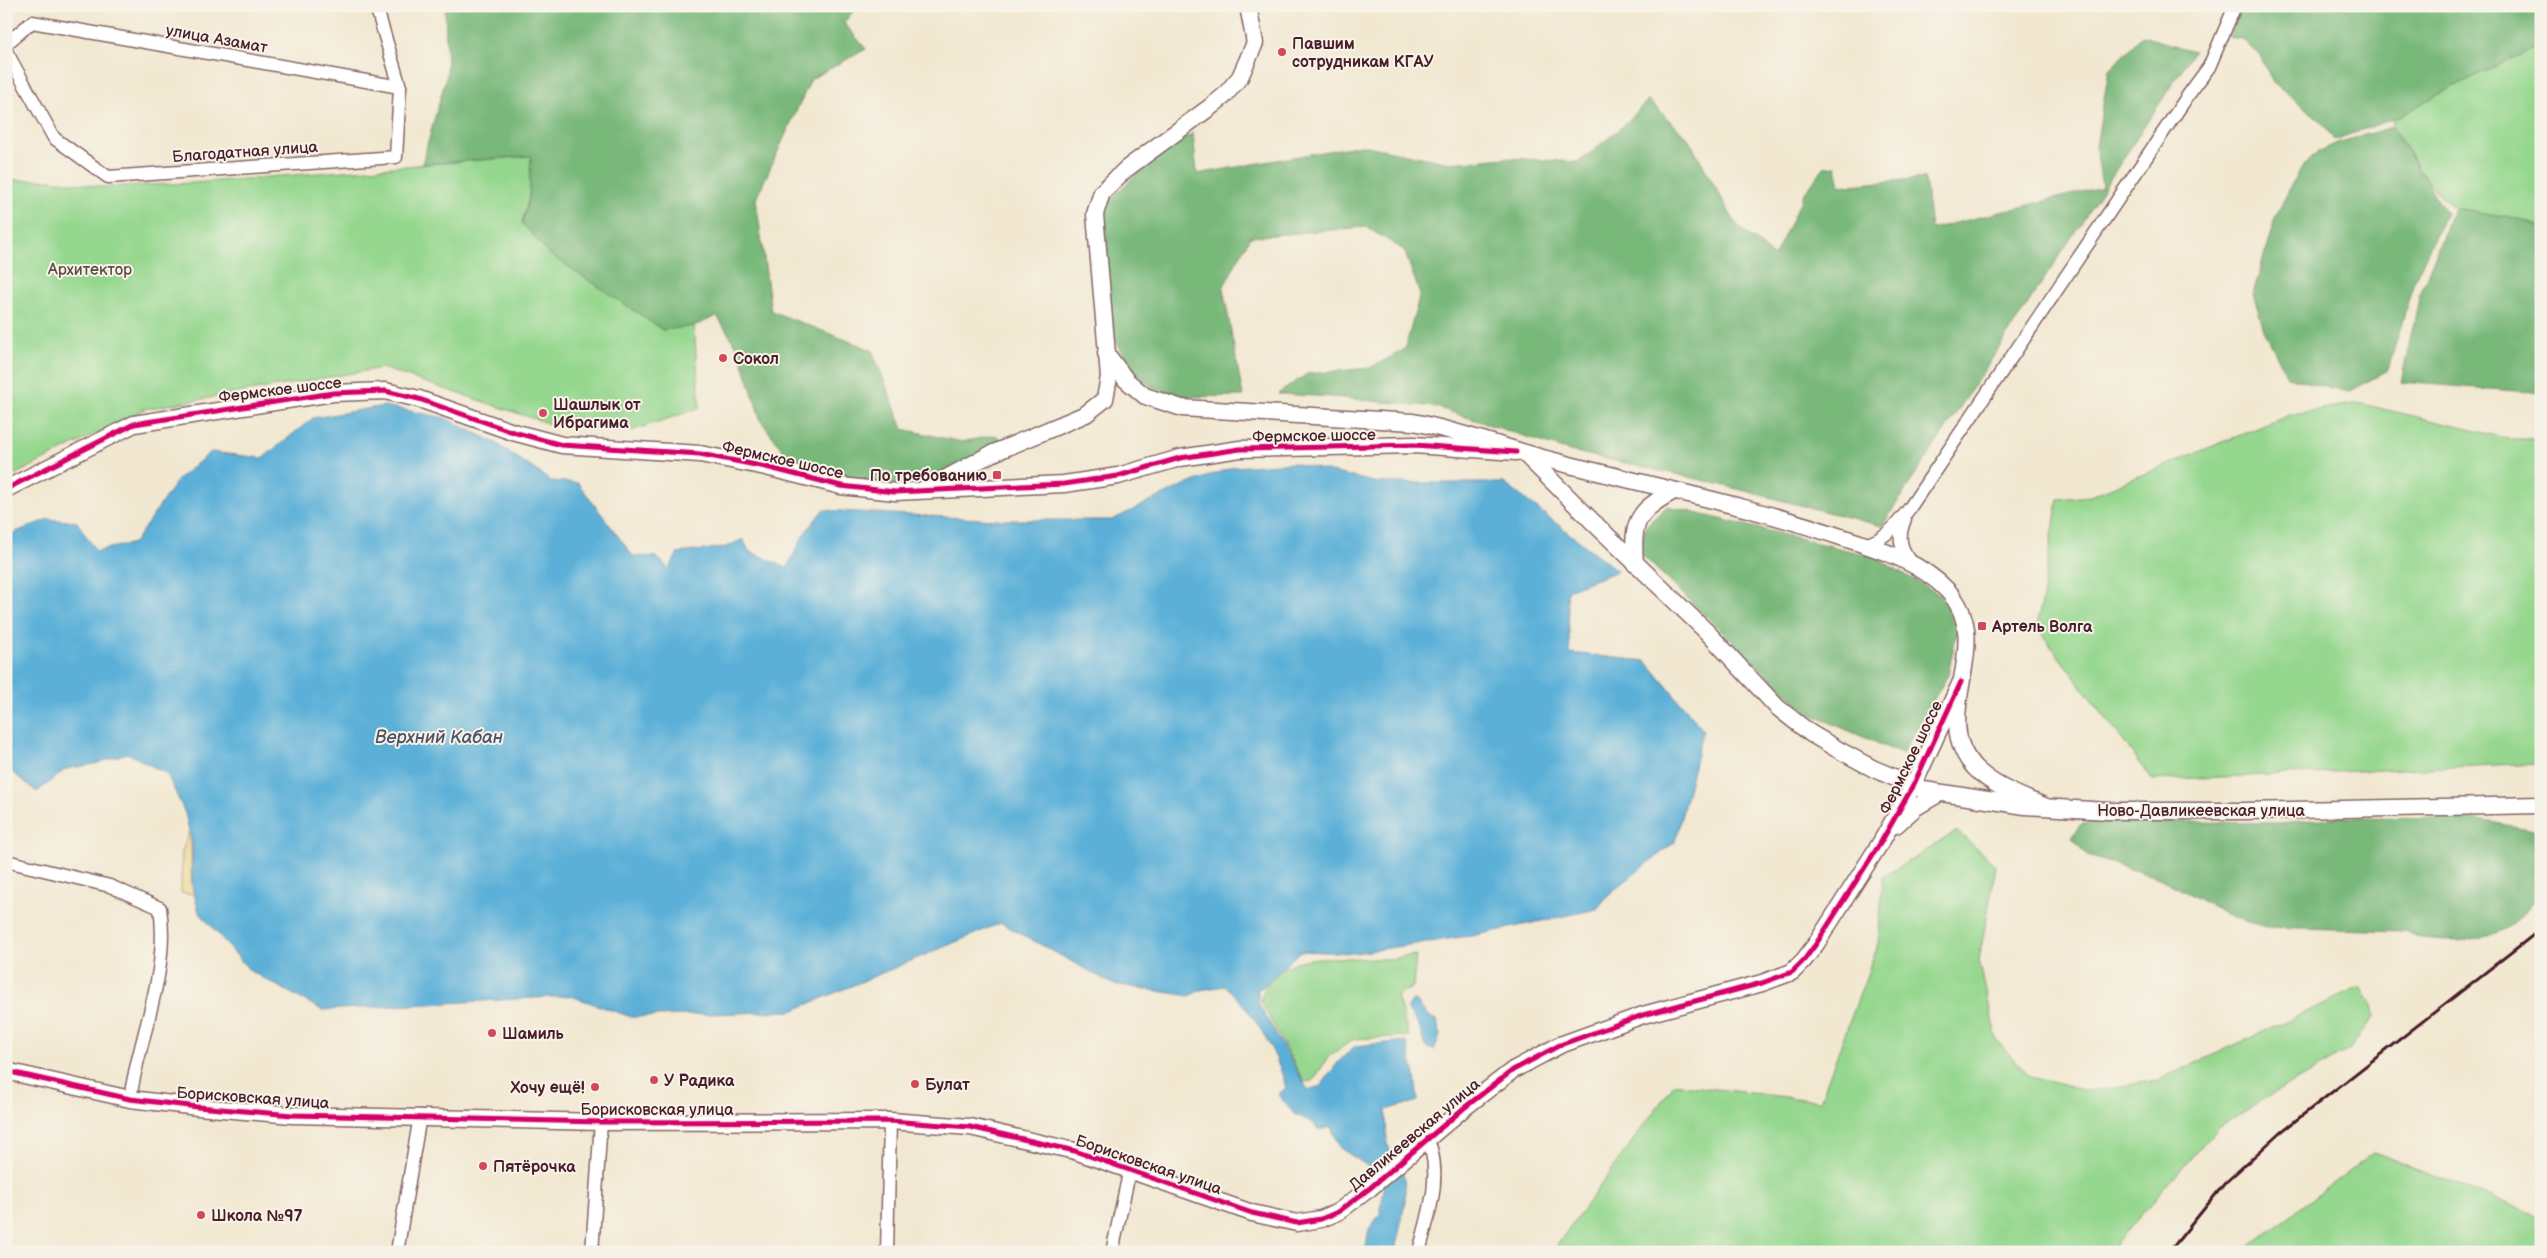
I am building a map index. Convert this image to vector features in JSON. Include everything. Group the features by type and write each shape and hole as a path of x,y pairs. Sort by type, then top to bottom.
{"street":[{"name":"Благодатная улица","path":"6,51 54,138 108,177 396,157 400,87 376,6"},
{"path":"895,492 935,484 991,454 1086,414 1105,400 1109,377 1095,214 1102,192 1126,169 1224,96 1240,76 1255,43 1248,6"},
{"path":"1865,545 1883,538 1892,531 1909,509 2189,94 2209,68 2235,6"},
{"name":"улица Азамат","path":"6,44 32,22 400,87"},
{"name":"Фермское шоссе","path":"1106,353 1126,380 1145,396 1182,408 1413,422 1442,427 1521,453 1786,518 1865,545 1913,564 1948,591 1964,616 1968,645 1967,661 1961,682 1913,786 1881,842"},
{"name":"Фермское шоссе","path":"6,489 134,424 332,393 385,391 419,399 513,432 562,446 700,454 766,466 841,486 895,492 1064,484 1118,476 1180,458 1240,449 1414,445 1521,453 1708,633 1777,707 1810,733 1837,749 1913,786 1938,794"},
{"path":"1635,564 1633,539 1637,520 1651,503 1674,491"},
{"path":"1909,509 1899,535 1902,549 1913,564"},
{"name":"Фермское шоссе","path":"1961,682 1957,728 1960,743 1967,758 1976,769 2003,789 2044,806"},
{"path":"1881,842 1916,807 1938,794"},
{"name":"Ново-Давликеевская улица","path":"1938,794 2044,806 2108,810 2244,811 2541,805"},
{"name":"Давликеевская улица","path":"1297,1223 1321,1219 1338,1212 1370,1188 1464,1108 1513,1070 1560,1045 1643,1015 1762,983 1792,972 1816,944 1881,842"},
{"path":"6,861 110,886 160,908 163,924 161,952 130,1098"},
{"name":"Борисковская улица","path":"6,1071 130,1098 292,1115 420,1116 601,1122 890,1121 970,1127 1075,1151 1252,1213 1297,1223"},
{"path":"397,1252 420,1116"},
{"path":"887,1252 890,1121"},
{"path":"592,1252 601,1122"},
{"path":"1419,1252 1433,1197 1435,1157 1428,1140"},
{"path":"1112,1252 1130,1169"}],"green space":[{"path":"445,6 857,6 844,23 866,49 811,79 756,199 771,311 872,350 903,429 962,442 995,435 1009,444 935,476 894,486 842,478 808,469 787,456 761,421 739,350 717,316 694,326 663,330 548,253 522,223 529,197 531,156 422,164 447,74"},
{"path":"2242,6 2541,6 2541,51 2535,48 2456,85 2393,119 2334,140 2320,120 2273,82 2260,56 2242,39 2229,37"},
{"path":"2142,36 2194,51 1882,526 1702,480 1566,450 1436,407 1333,397 1278,394 1307,374 1370,368 1405,349 1420,294 1404,250 1366,227 1250,237 1223,288 1243,396 1182,397 1150,386 1132,368 1114,338 1106,284 1105,205 1146,166 1193,133 1197,174 1362,145 1450,163 1507,158 1579,162 1622,127 1648,100 1688,138 1736,224 1774,257 1804,194 1824,167 1836,166 1840,186 1925,178 1931,229 2102,187 2096,146 2109,70"},
{"path":"2535,48 2541,51 2541,227 2516,218 2454,208 2430,185 2392,127 2393,119 2456,85"},
{"path":"2392,127 2446,213 2414,281 2388,370 2349,392 2287,377 2264,330 2253,294 2275,218 2298,172 2316,153 2337,143"},
{"name":"Архитектор","path":"531,156 529,197 522,223 662,330 694,326 700,408 631,431 553,425 382,368 145,409 6,479 6,180 51,180 104,187 193,183"},
{"path":"2454,208 2516,218 2541,227 2541,393 2401,382 2420,294"},
{"path":"2358,403 2510,439 2541,439 2541,763 2153,780 2037,628 2058,499 2090,496 2292,414"},
{"path":"1667,506 1875,557 1940,595 1957,631 1948,675 1902,754 1806,712 1641,554 1645,527"},
{"path":"2341,817 2467,818 2535,830 2541,833 2541,891 2530,907 2507,928 2490,936 2458,941 2420,938 2403,931 2266,927 2235,918 2159,878 2088,856 2071,838 2080,825 2095,821 2280,823"},
{"path":"1957,831 1996,866 1979,960 1997,1041 2030,1077 2088,1091 2159,1080 2360,987 2372,1003 2374,1017 2349,1050 2218,1127 2109,1252 1552,1252 1674,1084 1820,1101 1878,945 1883,877"},
{"path":"1416,955 1413,987 1397,996 1409,1036 1354,1039 1329,1056 1313,1081 1304,1082 1260,1000 1269,982 1281,970 1296,963 1312,959 1389,959"},
{"path":"2374,1152 2541,1217 2541,1252 2242,1252"}],"sand":[{"path":"189,831 191,879 194,894 181,893 182,852"}],"water":[{"name":"Верхний Кабан","path":"384,406 445,418 496,443 551,481 578,483 633,556 657,557 669,569 678,553 726,547 743,539 749,551 787,568 804,534 823,510 998,520 1112,520 1182,486 1233,467 1293,463 1378,483 1504,483 1618,571 1567,590 1570,653 1646,661 1703,730 1675,842 1609,894 1597,909 1482,934 1355,953 1300,951 1262,988 1258,988 1258,1003 1308,1090 1321,1086 1339,1061 1355,1046 1406,1041 1415,1075 1418,1101 1386,1110 1387,1144 1405,1179 1405,1202 1395,1252 1365,1252 1369,1229 1380,1214 1384,1188 1369,1167 1340,1148 1331,1127 1319,1130 1312,1122 1294,1114 1278,1094 1286,1088 1277,1060 1263,1032 1245,1007 1225,986 1200,990 1190,996 1113,984 1001,923 792,1011 631,1017 571,996 322,1010 250,971 199,912 192,886 192,843 185,813 167,774 127,753 95,764 66,769 37,792 6,767 6,536 48,519 77,522 96,551 134,543 178,479 211,452 263,458 313,418"},
{"path":"1414,999 1428,1016 1437,1021 1440,1036 1434,1050 1425,1047 1419,1026 1407,1009"}],"railway":[{"path":"2169,1252 2225,1183 2281,1132 2541,929"}],"cycle path":[{"path":"6,489 134,424 333,393 385,391 419,399 513,432 562,445 700,454 766,467 841,486 895,492 1064,484 1118,476 1180,458 1240,449 1414,445 1516,452"},
{"path":"6,1071 130,1099 292,1115 601,1122 890,1121 970,1127 1075,1151 1252,1213 1297,1223 1321,1219 1338,1212 1370,1188 1464,1108 1513,1070 1560,1045 1643,1015 1762,983 1792,972 1816,944 1881,842 1913,786 1961,682"}],"place":[{"name":"Павшим сотрудникам КГАУ","path":"1282,52"},
{"name":"Сокол","path":"723,358"},
{"name":"Шашлык от Ибрагима","path":"543,413"},
{"name":"По требованию","path":"997,475"},
{"name":"Артель Волга","path":"1982,626"},
{"name":"Шамиль","path":"492,1033"},
{"name":"У Радика","path":"654,1080"},
{"name":"Булат","path":"915,1084"},
{"name":"Хочу ещё!","path":"595,1087"},
{"name":"Пятёрочка","path":"483,1166"},
{"name":"Школа №97","path":"201,1215"}]}
